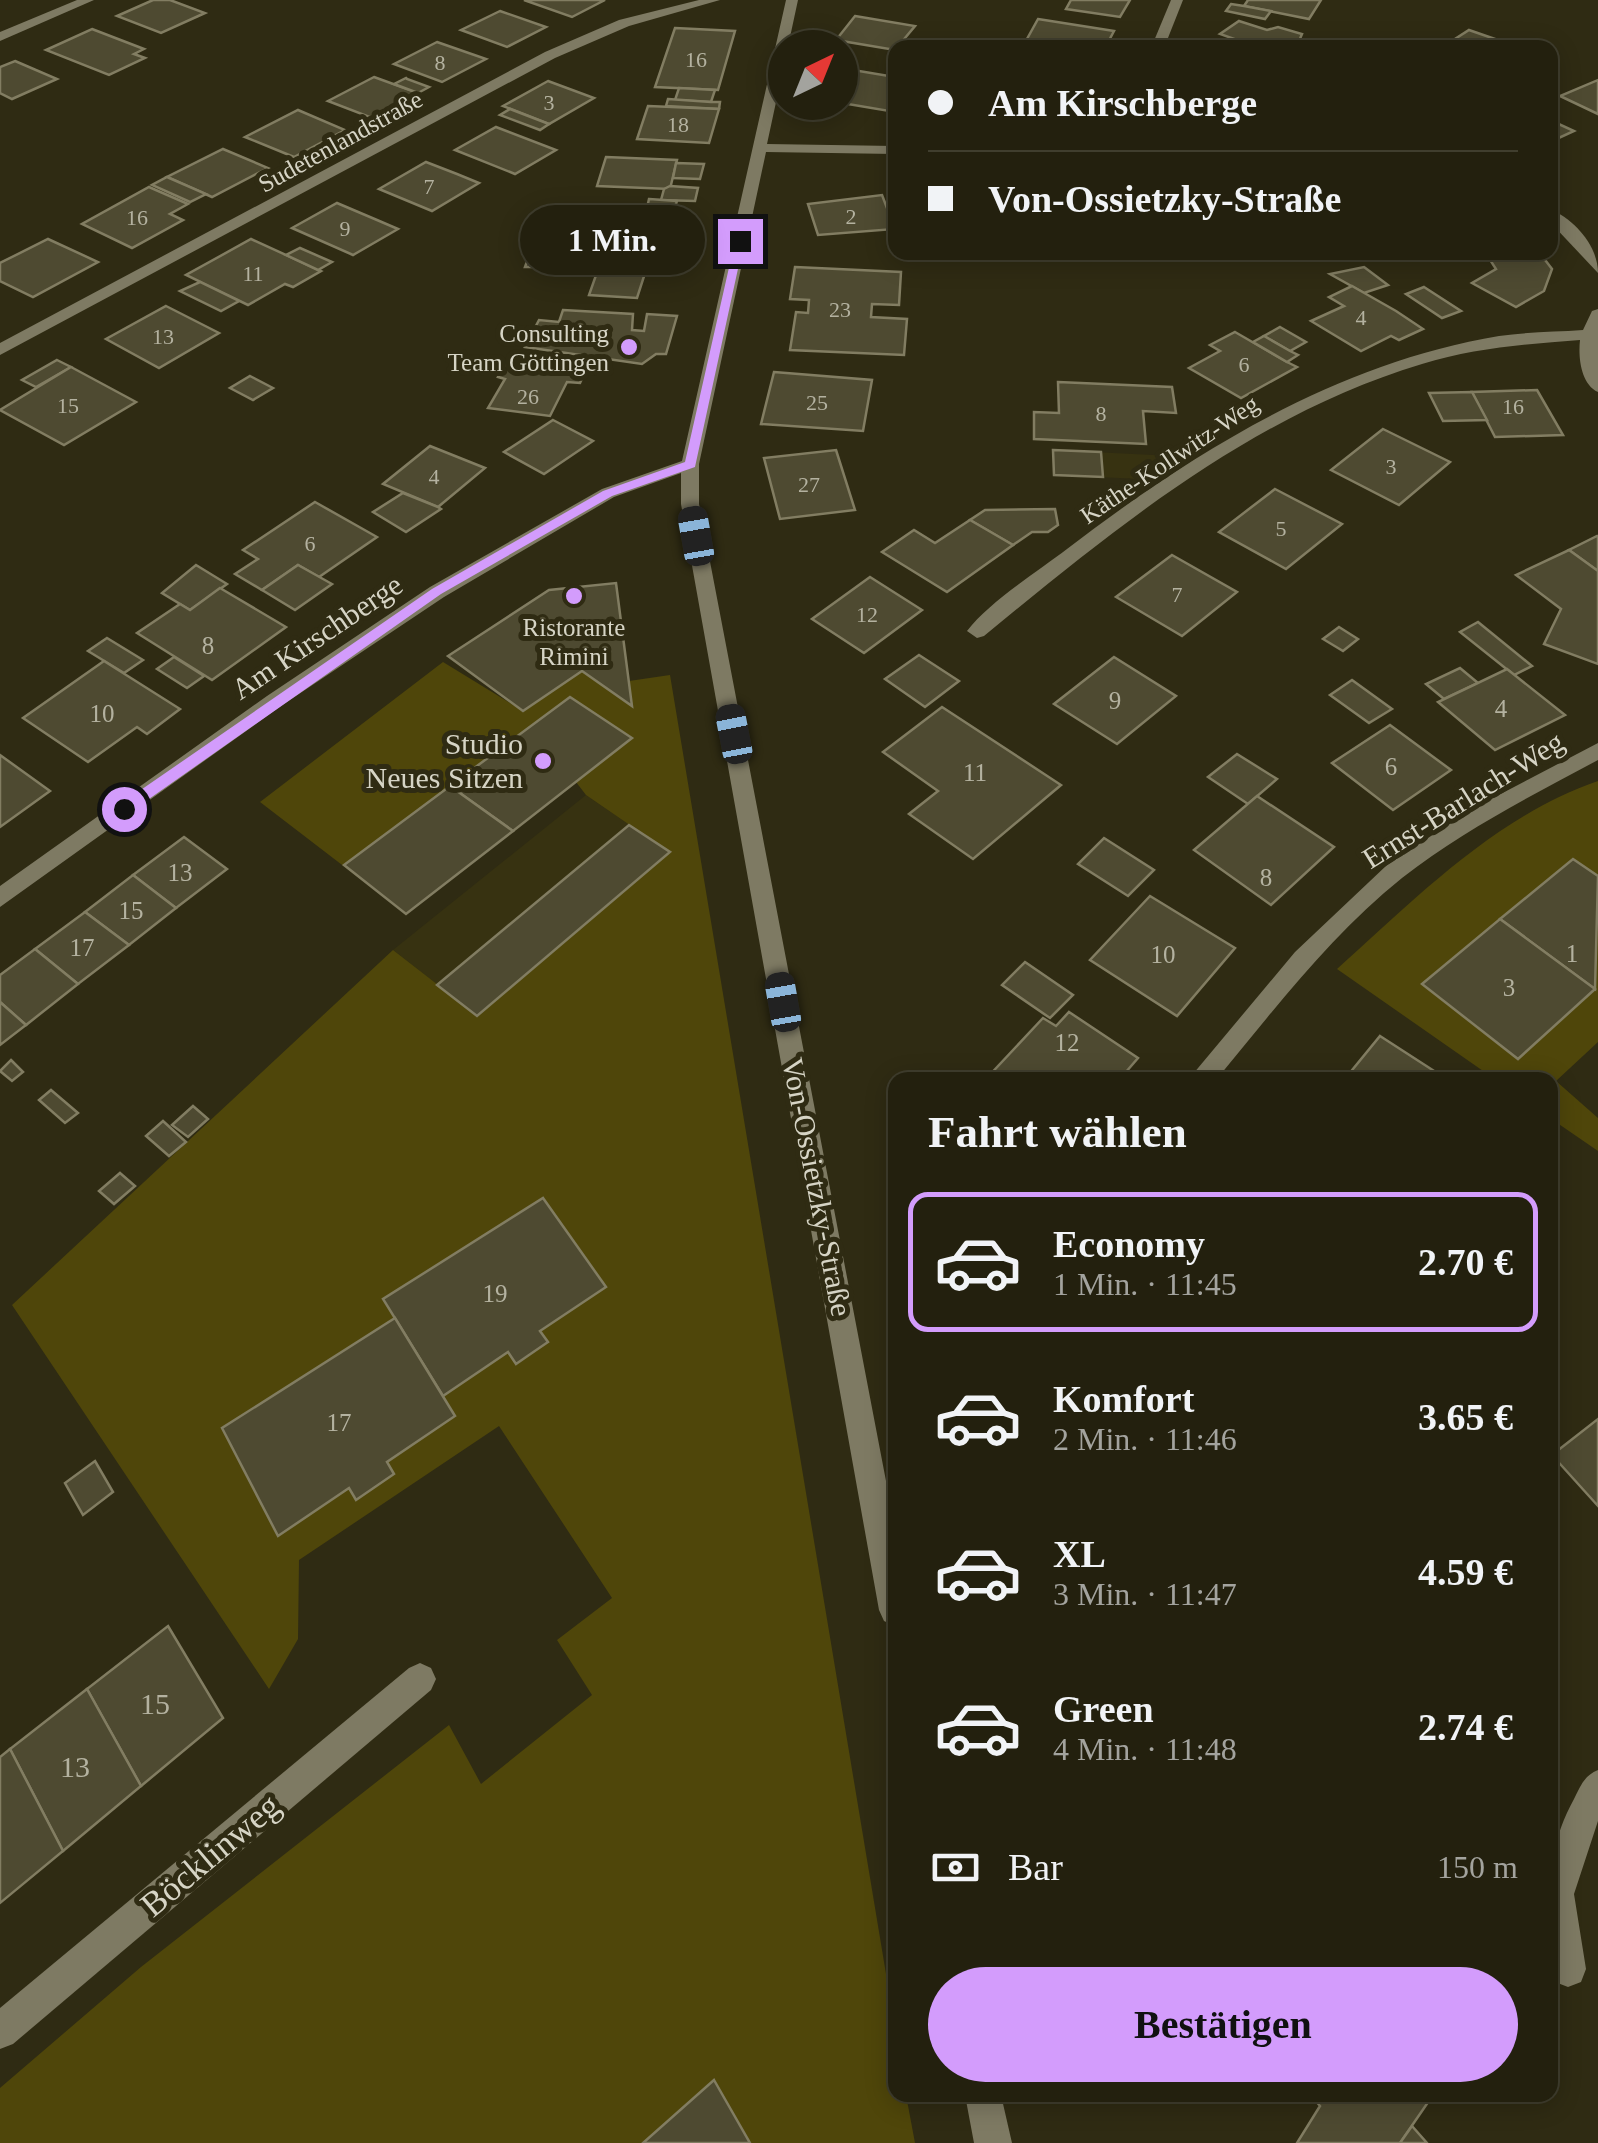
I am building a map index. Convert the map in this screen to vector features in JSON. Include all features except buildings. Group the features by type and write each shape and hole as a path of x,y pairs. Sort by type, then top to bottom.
{"street":[{"path":"0,37 88,0"},
{"name":"Sudetenlandstraße","path":"0,350 550,55 624,24 714,0"},
{"name":"Von-Ossietzky-Straße","path":"792,0 690,464 690,504 888,1572"},
{"path":"1160,40 1178,0"},
{"path":"759,148 888,150"},
{"path":"1558,221 1583,244 1598,268"},
{"path":"1598,314 1587,334 1585,358 1598,387"},
{"name":"Käthe-Kollwitz-Weg","path":"977,632 1219,449 1290,409 1459,350 1538,334 1587,334"},
{"name":"Am Kirschberge","path":"0,898 274,701 437,592 608,493 690,464"},
{"name":"Ernst-Barlach-Weg","path":"1208,1072 1310,951 1371,892 1468,824 1598,751"},
{"name":"Böcklinweg","path":"0,2031 420,1679"},
{"path":"1558,1890 1574,1832 1598,1786"},
{"path":"1558,1901 1568,1970"},
{"path":"984,2102 993,2143"}],"shaded area":[{"path":"1053,450 1173,456 1141,479 1054,475"},
{"path":"443,662 523,711 582,671 631,706 629,681 670,675 888,1986 888,2102 907,2102 915,2143 0,2143 0,2088 141,1967 449,1725 481,1784 592,1695 557,1640 612,1598 499,1426 299,1560 298,1639 269,1689 12,1305 393,950 478,1016 669,852 586,795 576,782 406,914 260,802"},
{"path":"1598,781 1598,1042 1558,1079 1558,1072 1485,1072 1337,969 1458,862 1525,815"},
{"path":"586,795 670,852 477,1016 393,950"},
{"path":"1558,1083 1598,1118 1598,1151 1558,1124"}],"place":[{"name":"Consulting Team Göttingen","path":"629,347"},
{"name":"Ristorante Rimini","path":"574,596"},
{"name":"Studio Neues Sitzen","path":"543,761"}],"route":[{"path":"124,809 274,701 437,592 608,493 690,464 740,241"}]}
